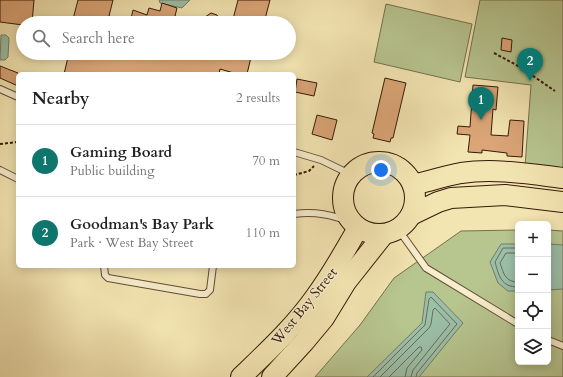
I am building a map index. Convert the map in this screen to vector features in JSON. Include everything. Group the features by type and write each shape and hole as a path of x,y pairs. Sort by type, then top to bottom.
{"main road":[{"path":"385,162 392,164 405,172 413,185 416,195 415,203 398,226 367,232 355,225 345,211 343,200 345,187 352,175 356,170 368,164 385,162"},
{"path":"413,185 463,173 478,172 503,172 563,178"},
{"name":"West Bay Street","path":"272,377 324,318 346,282 398,226 438,202 450,198 505,195 563,202"},
{"name":"West Bay Street","path":"241,377 278,341 316,297 340,261 355,225"}],"lane":[{"path":"0,89 16,96"},
{"path":"296,153 321,160 352,175"},
{"path":"0,170 16,178"},
{"path":"296,214 326,214 355,225"},
{"path":"398,226 426,268 515,322"},
{"path":"104,268 104,275 108,278 206,294 210,290 213,268"},
{"path":"551,341 563,346"}],"path":[{"path":"494,53 520,67 556,91"},
{"path":"0,144 16,142"},
{"path":"296,174 309,171 321,160"}],"shaded area":[{"path":"480,0 563,0 563,170 525,166 531,85 465,77"},
{"path":"386,4 472,24 460,82 374,62"},
{"path":"515,230 515,365 551,365 551,230 563,231 563,377 315,377 360,325 394,278 461,231"}],"water":[{"path":"159,0 190,0 182,8 160,3"},
{"path":"1,35 6,35 9,38 8,57 5,60 0,60"},
{"path":"501,244 515,244 515,291 508,291 498,283 490,262"},
{"path":"551,244 563,245 563,289 551,290"},
{"path":"426,292 433,292 463,323 419,377 367,377 422,323"}],"building":[{"path":"0,0 34,0 33,16 16,16 16,24 0,22"},
{"path":"78,0 113,0 109,16 74,16"},
{"path":"238,0 270,0 266,16 234,16"},
{"path":"162,3 177,8 175,16 132,16 133,10 147,15 149,8 160,11"},
{"path":"211,13 218,16 206,16"},
{"path":"502,38 512,40 511,52 501,50"},
{"path":"67,60 250,60 247,72 230,72 220,69 219,72 64,72"},
{"path":"0,66 16,72 16,85 0,78"},
{"path":"385,78 406,83 393,138 391,138 390,142 373,138 374,134 372,133"},
{"path":"297,79 317,83 314,96 296,92"},
{"path":"473,85 498,87 496,110 493,109 491,135 508,136 510,120 524,121 522,157 507,156 507,153 482,150 482,153 468,152 470,135 457,134 458,126 470,127"},
{"path":"317,115 337,120 332,140 312,134"}],"place":[{"name":"Goodman's Bay Park","path":"530,81"},
{"name":"Gaming Board","path":"481,120"}]}
